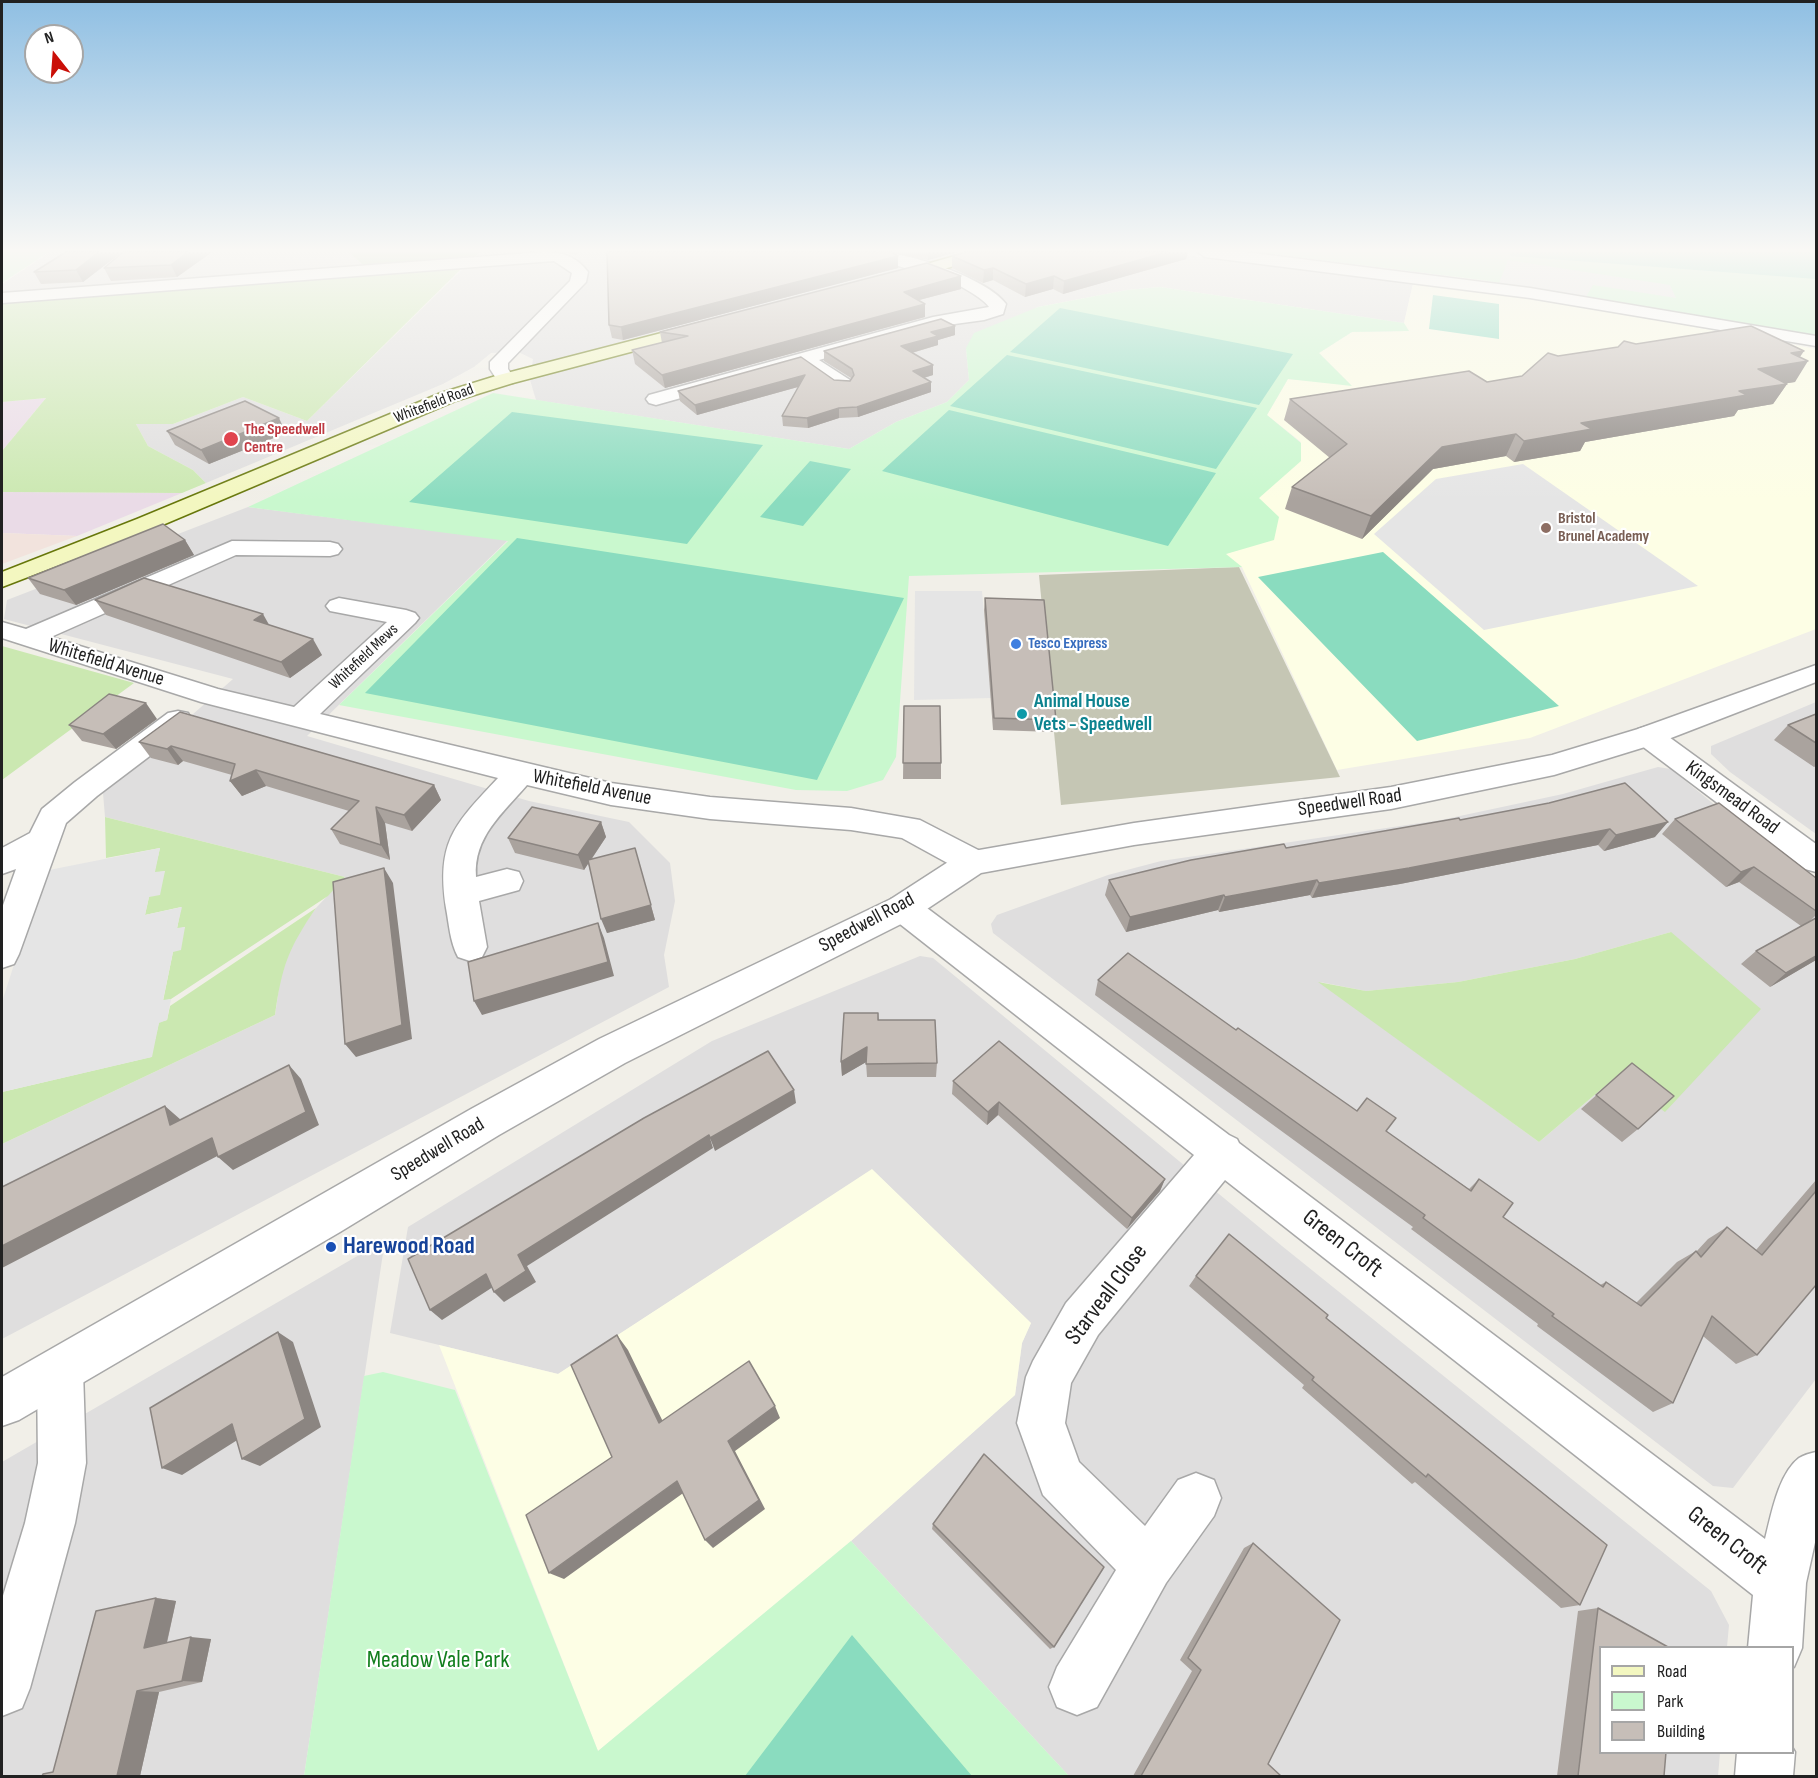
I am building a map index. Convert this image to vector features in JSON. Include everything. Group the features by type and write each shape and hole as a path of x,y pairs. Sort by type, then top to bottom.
{"main road":[{"name":"Whitefield Road","path":"2,580 145,524 448,397 506,379 674,335"}],"street":[{"path":"506,379 499,369 499,362 526,335"},
{"path":"656,399 888,335"},
{"path":"1780,335 1816,341"},
{"path":"805,358 843,384"},
{"path":"14,634 232,548 330,549"},
{"name":"Whitefield Mews","path":"299,718 406,618 339,606"},
{"name":"Whitefield Avenue","path":"14,634 211,696 611,795 710,808 851,819 909,828 973,862"},
{"name":"Speedwell Road","path":"2,1403 485,1122 612,1051 903,908 973,862 1134,834 1440,789 1554,765 1648,736 1816,673"},
{"path":"2,954 42,841 50,822 57,813 211,696"},
{"name":"Kingsmead Road","path":"1648,736 1816,860"},
{"path":"470,947 459,861 468,835 520,773"},
{"path":"2,862 42,841"},
{"path":"462,893 507,881"},
{"name":"Green Croft","path":"903,908 1223,1152 1780,1583"},
{"name":"Starveall Close","path":"1148,1565 1060,1478 1041,1423 1049,1377 1082,1319 1223,1152"},
{"path":"2,1688 50,1522 62,1463 60,1371"},
{"path":"1775,1646 1780,1583 1801,1497 1816,1476"},
{"path":"1077,1687 1148,1565 1196,1498"},
{"path":"1764,1776 1766,1754"}],"shaded area":[{"path":"395,335 990,335 966,349 969,380 947,402 896,422 849,449 536,400 530,380 533,359 518,352 491,353 474,367 443,384 206,483 193,470 148,446 136,424 173,424 243,397 307,421"},
{"name":"Bristol Brunel Academy","path":"1347,335 1738,335 1816,349 1816,629 1530,738 1337,770 1242,567 1225,554 1274,539 1259,498 1301,442 1267,415 1288,379 1351,385 1319,353"},
{"path":"46,398 2,451 2,402"},
{"path":"1523,464 1698,586 1484,630 1374,534 1436,479"},
{"path":"2,492 182,493 77,536 2,533"},
{"path":"248,507 508,540 307,736 529,801 629,822 670,863 675,901 664,955 669,987 2,1339 2,1144 275,1015 281,974 294,939 316,908 345,877 105,817 103,793 233,679 4,619 7,600"},
{"path":"2,533 77,536 2,564"},
{"path":"1239,567 1340,777 1061,805 1039,575"},
{"path":"915,591 982,591 991,698 914,700"},
{"path":"1816,702 1816,834 1730,772 1711,754 1711,746"},
{"path":"1658,767 1671,769 1744,829 1816,882 1816,1379 1733,1488 1713,1486 993,933 991,924 997,915 1108,875 1161,861 1441,820 1563,794","holes":["1671,932 1617,1076 1539,1142 1320,982 1366,991 1458,982 1575,959"]},
{"path":"160,848 155,872 165,871 160,895 149,897 145,915 182,907 177,928 185,927 181,950 173,952 163,1000 171,999 167,1020 159,1023 152,1057 2,1092 2,1002 44,871"},
{"path":"920,956 933,958 1282,1246 1711,1591 1729,1625 1727,1646 1599,1646 1599,1754 1720,1754 1718,1776 1069,1776 851,1541 1015,1395 1022,1343 1031,1323 872,1170 558,1374 390,1333 408,1227 712,1041"},
{"path":"872,1169 1031,1323 1022,1343 1015,1395 851,1541 598,1751 439,1345 558,1374"},
{"path":"385,1240 304,1776 2,1776 2,1462"}],"green space":[{"path":"2,335 394,335 307,421 243,397 173,424 136,424 148,446 193,470 206,483 182,493 2,492 2,451 46,398 2,402"},
{"path":"973,335 1347,335 1319,353 1352,386 1288,379 1267,415 1301,443 1301,461 1259,498 1279,517 1274,540 1226,554 1242,567 909,576 896,757 883,780 847,791 796,790 339,705 508,541 248,507 493,393 849,449 896,422 947,402 969,380 966,348"},
{"path":"1029,335 1197,335 1293,354 1259,405 1010,352"},
{"path":"1471,335 1499,335 1499,339"},
{"path":"1799,335 1816,335 1816,338"},
{"path":"1007,355 1257,408 1216,469 950,406"},
{"path":"949,410 1216,473 1168,546 882,471"},
{"path":"512,412 763,445 687,544 409,502"},
{"path":"810,461 851,469 803,526 760,517"},
{"path":"517,538 904,598 817,780 365,693"},
{"path":"1383,552 1559,706 1417,741 1258,577"},
{"path":"2,646 134,683 2,780"},
{"path":"105,817 345,877 328,896 171,999 163,1001 173,952 185,927 177,929 181,907 145,915 149,897 165,871 154,873 160,848 106,858"},
{"path":"316,908 299,935 288,959 280,983 275,1015 2,1144 2,1092 151,1057 159,1022 167,1020 170,1006"},
{"path":"1671,932 1761,1009 1665,1112 1617,1076 1539,1142 1318,982 1366,991 1458,982 1575,959"},
{"name":"Meadow Vale Park","path":"383,1372 455,1390 598,1751 851,1541 1069,1776 304,1776 364,1376"},
{"path":"852,1635 972,1776 745,1776"}],"building":[{"path":"681,335 810,335 662,375 632,350 688,336"},
{"path":"883,335 938,336 901,346 933,365 913,371 931,382 857,407 839,408 807,418 782,416 805,375 695,405 678,391 801,357 834,380 850,381 854,375 852,369 824,351"},
{"path":"1694,335 1770,335 1804,351 1791,353 1808,361 1758,369 1787,384 1739,391 1747,395 1581,423 1592,429 1524,441 1516,434 1442,447 1371,516 1292,487 1347,444 1290,399 1469,371 1487,382 1522,376 1548,353 1558,356 1618,347 1624,341 1636,344"},
{"path":"245,401 279,418 201,450 167,431"},
{"path":"163,524 185,540 64,590 28,578"},
{"path":"144,578 263,614 254,620 313,639 281,662 95,600"},
{"path":"985,598 1044,600 1056,720 994,718"},
{"path":"109,694 146,703 103,734 69,725"},
{"path":"904,706 940,706 941,763 903,763"},
{"path":"180,712 434,785 404,815 376,807 381,845 331,829 359,801 256,770 230,781 235,764 171,746 167,749 139,742"},
{"path":"1816,714 1816,743 1788,725"},
{"path":"1625,783 1668,822 1616,835 1610,829 1409,868 1319,883 1317,880 1225,897 1224,895 1130,917 1109,880 1191,860 1284,844 1286,848 1459,818 1460,820 1549,803"},
{"path":"1719,803 1816,878 1816,911 1754,867 1741,872 1675,819"},
{"path":"532,807 601,822 578,855 508,838"},
{"path":"635,848 651,905 601,919 588,860"},
{"path":"384,868 402,1025 345,1044 333,882"},
{"path":"1816,918 1816,956 1786,973 1756,951"},
{"path":"598,923 608,962 474,1001 468,962"},
{"path":"1128,953 1236,1030 1238,1028 1357,1111 1367,1098 1396,1118 1386,1131 1471,1191 1479,1179 1513,1203 1503,1217 1603,1287 1606,1282 1641,1306 1696,1251 1701,1257 1727,1227 1762,1255 1816,1191 1816,1285 1757,1355 1712,1316 1673,1403 1552,1316 1554,1314 1423,1218 1425,1215 1098,980"},
{"path":"844,1013 878,1013 878,1020 935,1020 937,1063 866,1064 867,1047 841,1062"},
{"path":"999,1041 1165,1179 1132,1218 999,1102 988,1112 953,1081"},
{"path":"768,1051 794,1090 710,1138 709,1135 518,1255 526,1271 494,1292 486,1274 430,1310 408,1259 644,1118"},
{"path":"1632,1063 1674,1096 1638,1129 1596,1095"},
{"path":"289,1065 306,1112 218,1157 212,1138 2,1246 2,1187 165,1106 170,1125"},
{"path":"1229,1234 1328,1315 1326,1318 1607,1545 1580,1605 1428,1474 1426,1477 1312,1380 1314,1377 1196,1276"},
{"path":"278,1332 305,1419 242,1459 232,1424 162,1468 150,1408"},
{"path":"617,1335 659,1423 749,1361 775,1406 728,1441 759,1500 705,1540 677,1481 549,1573 526,1515 612,1457 571,1365"},
{"path":"984,1454 1104,1567 1054,1647 933,1524"},
{"path":"1253,1543 1340,1620 1268,1764 1281,1776 1141,1776 1201,1670 1188,1658"},
{"path":"156,1598 144,1648 191,1637 182,1681 137,1691 117,1776 42,1776 53,1772 96,1611"},
{"path":"1598,1608 1666,1646 1599,1646 1599,1754 1666,1754 1664,1776 1578,1776"}],"place":[{"name":"The Speedwell Centre","path":"231,439"},
{"name":"Bristol Brunel Academy","path":"1546,528"},
{"name":"Tesco Express","path":"1016,644"},
{"name":"Animal House Vets - Speedwell","path":"1022,714"},
{"name":"Harewood Road","path":"331,1247"}]}
